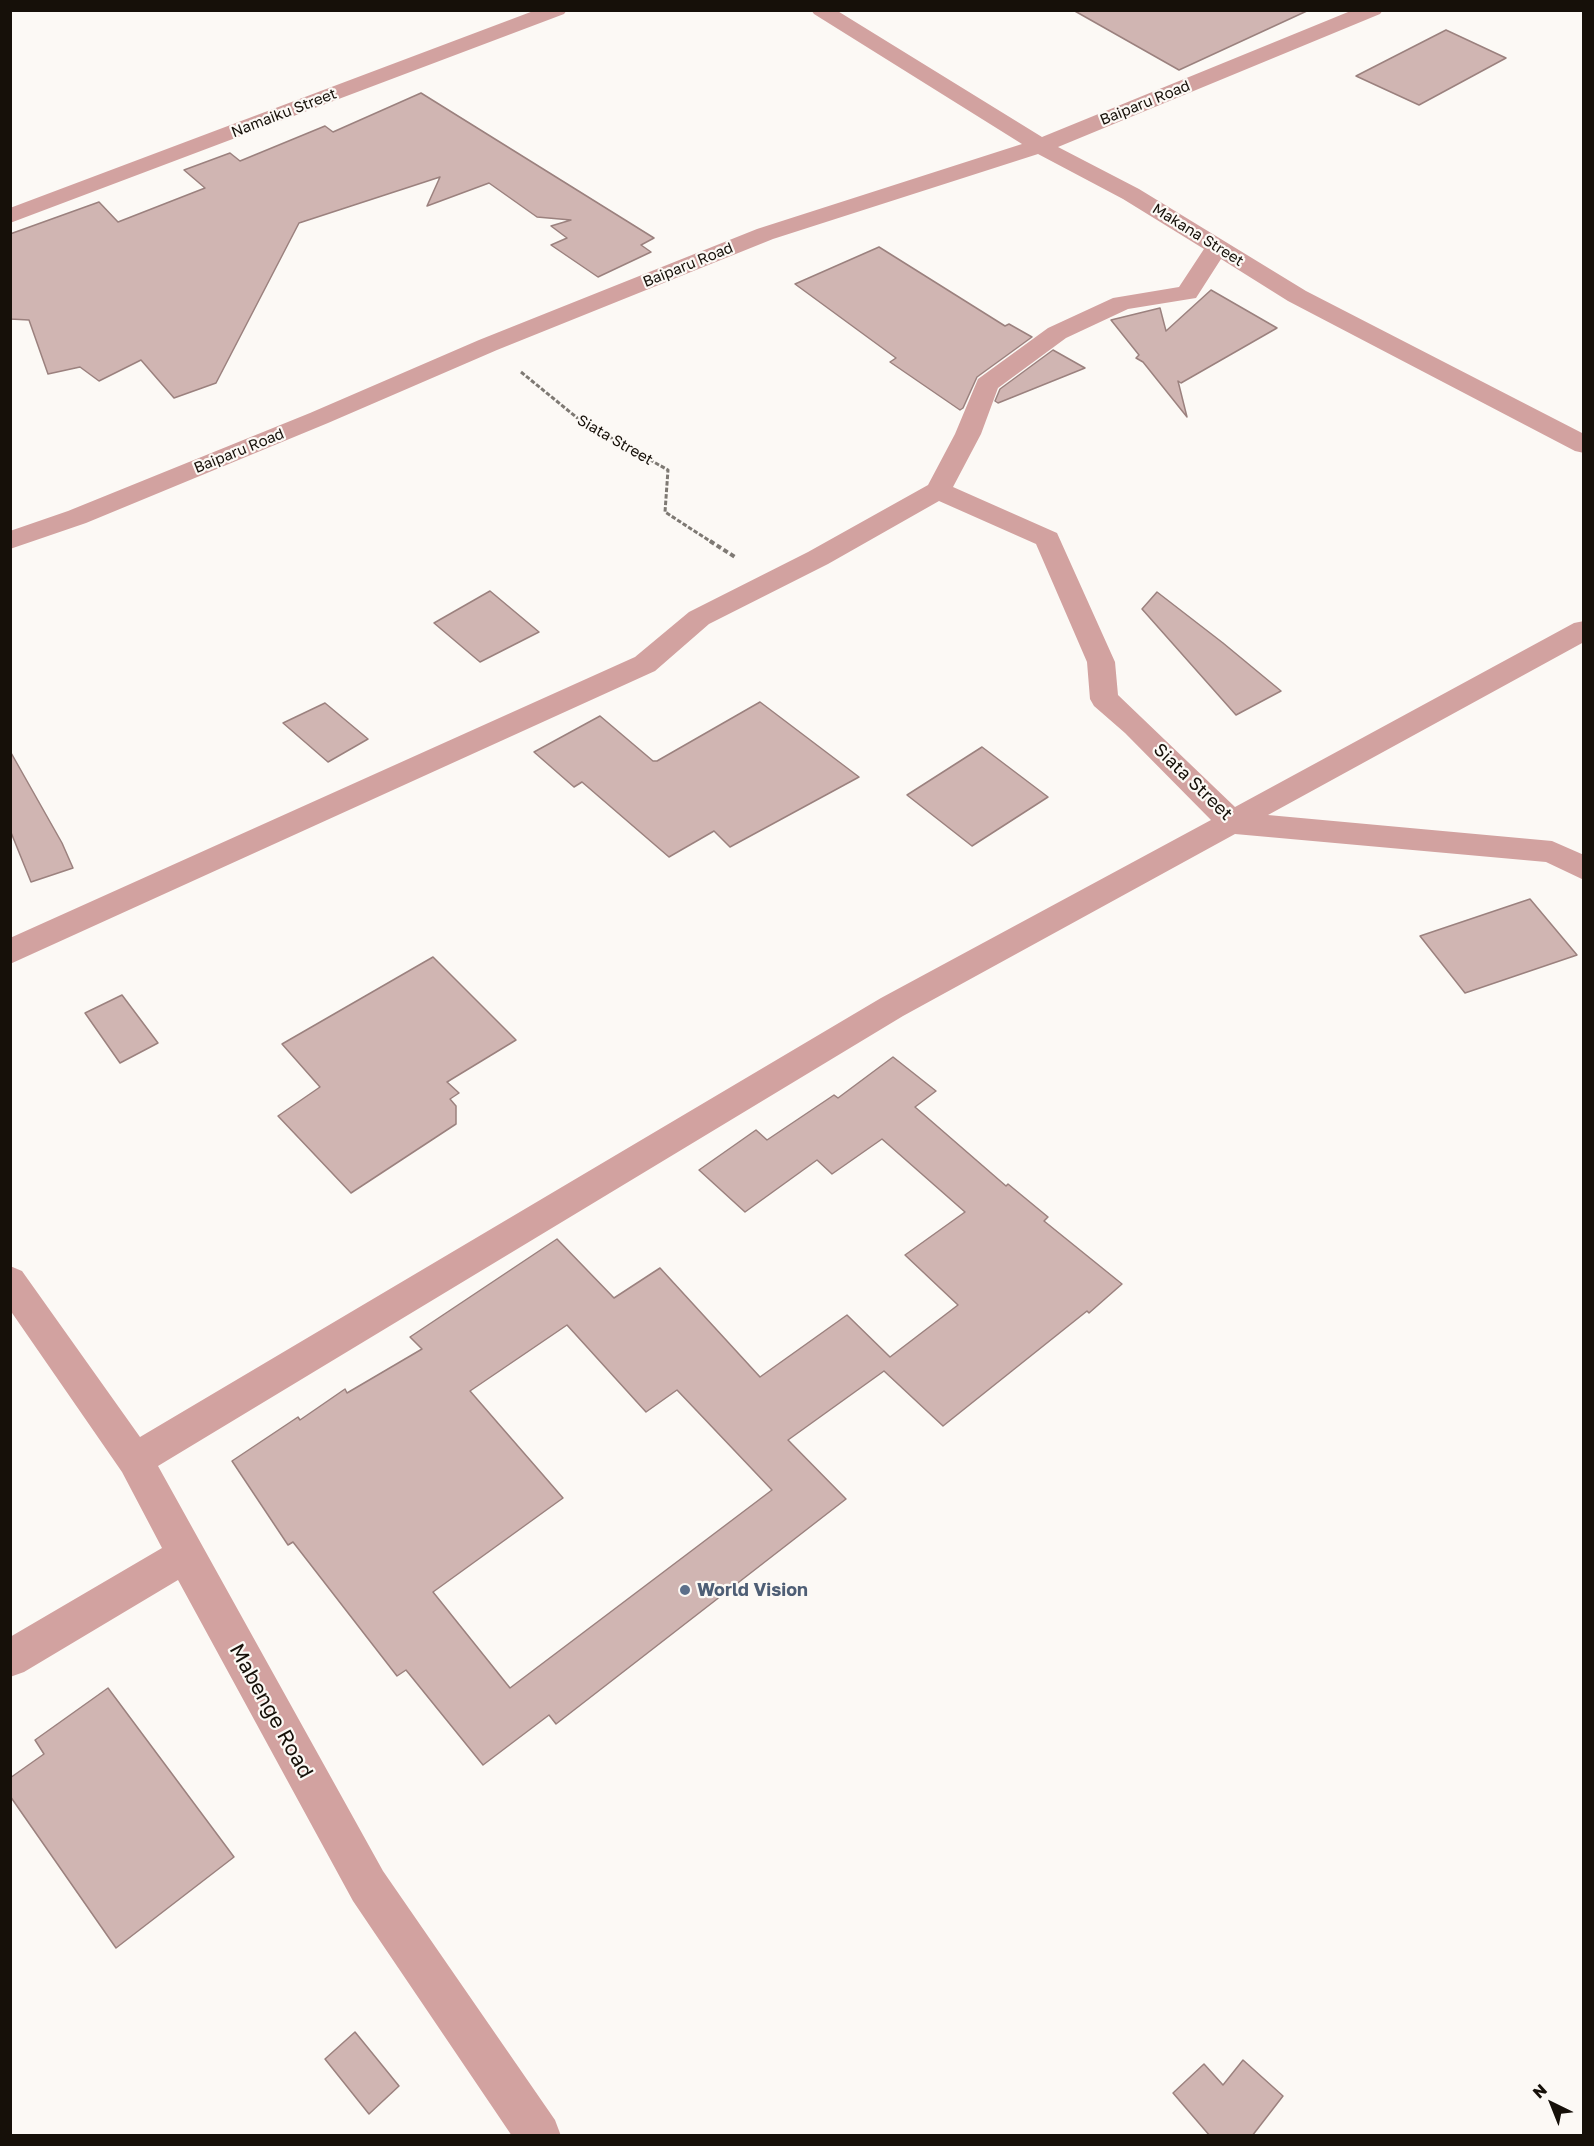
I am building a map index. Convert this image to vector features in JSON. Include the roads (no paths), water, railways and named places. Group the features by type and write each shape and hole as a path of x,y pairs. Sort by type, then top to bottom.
{"street":[{"name":"Namaiku Street","path":"10,216 557,10"},
{"name":"Makana Street","path":"821,10 1040,146 1131,194 1297,296 1584,445"},
{"name":"Baiparu Road","path":"10,541 77,517 319,418 488,345 765,234 1040,146 1373,10"},
{"path":"10,952 645,664 699,618 818,558 938,490 968,434 987,384 1057,333 1111,308 1122,303 1187,293 1217,247"},
{"name":"Siata Street","path":"938,490 1047,539 1101,662 1104,699 1135,726 1233,823 1552,852 1584,869"},
{"path":"135,1460 892,1007 1584,630"},
{"name":"Mabenge Road","path":"10,1281 135,1460 368,1886 539,2136"},
{"path":"10,1659 185,1555"}],"place":[{"name":"World Vision","path":"685,1590"}]}
